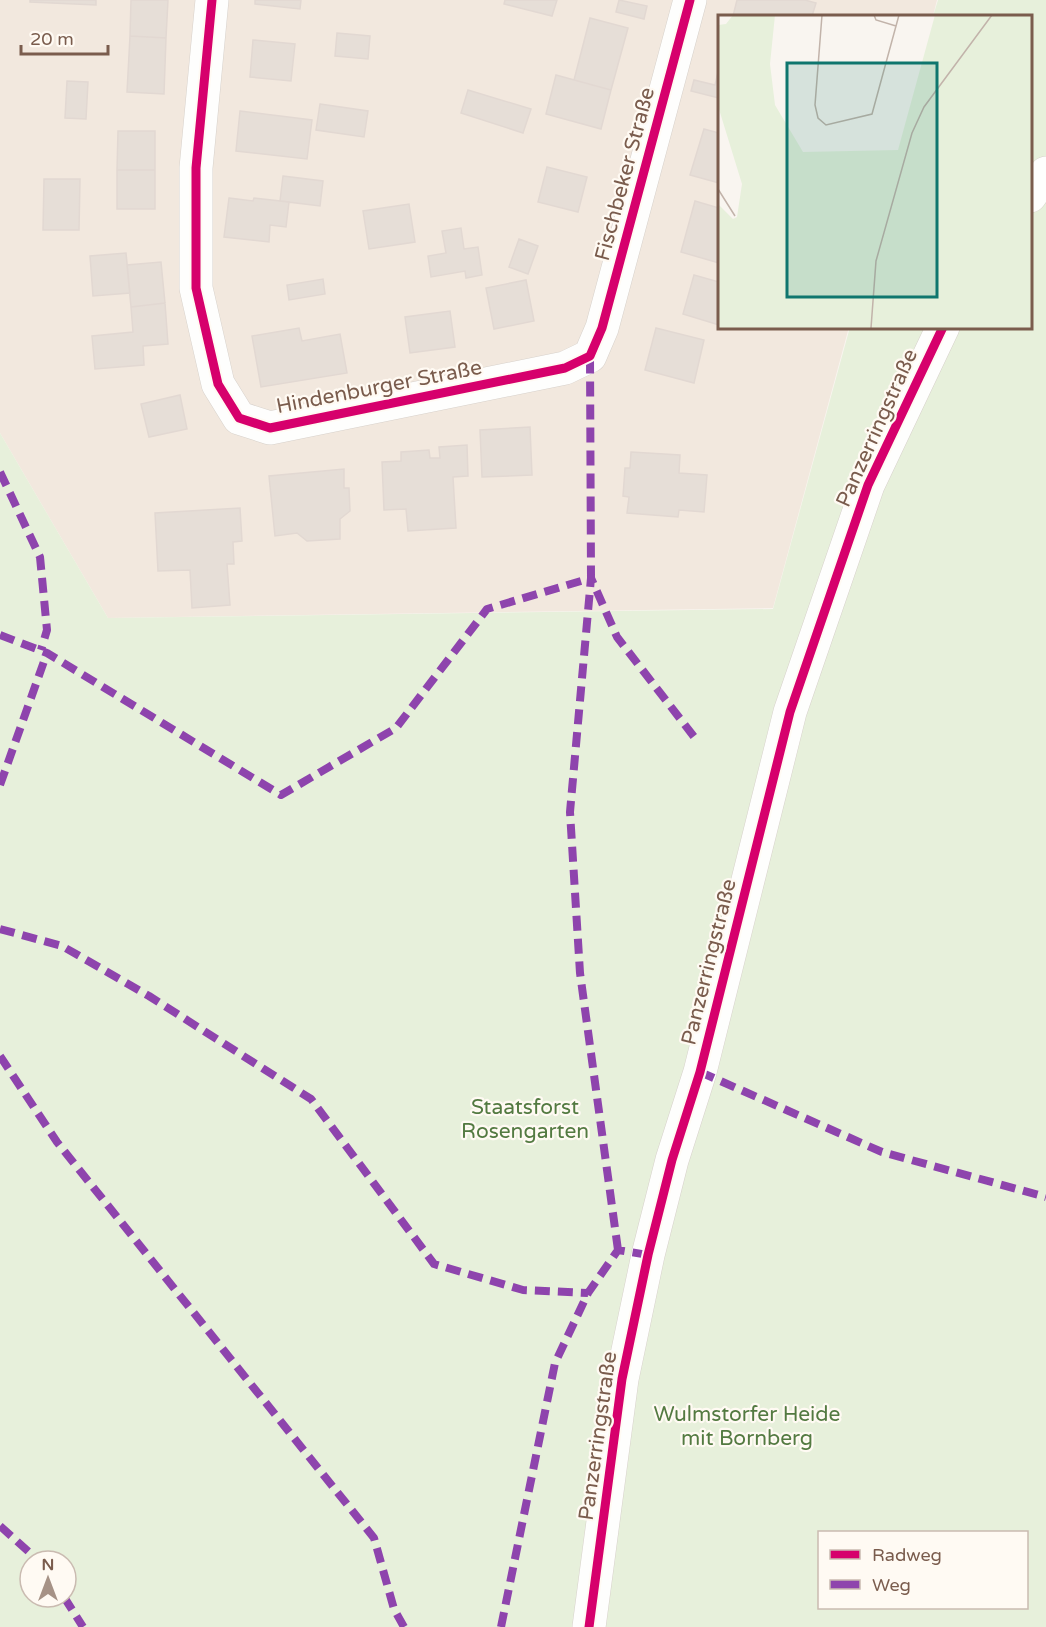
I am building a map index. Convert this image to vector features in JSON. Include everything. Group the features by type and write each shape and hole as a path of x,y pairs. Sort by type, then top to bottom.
{"street":[{"name":"Hindenburger Straße","path":"212,0 196,168 196,288 218,384 239,418 270,428 565,368 590,356"},
{"name":"Fischbeker Straße","path":"590,356 602,328 690,0"},
{"path":"1031,193 1046,173"},
{"name":"Panzerringstraße","path":"589,1627 622,1379 648,1255 672,1160 700,1072 790,712 868,484 943,328"}],"shaded area":[{"path":"0,0 937,0 933,15 718,15 718,328 849,328 773,608 108,618 0,433"}],"green space":[{"name":"Staatsforst Rosengarten","path":"938,0 1046,0 1046,1627 0,1627 0,433 108,618 773,609 850,328 1031,328 1031,15 933,15"}],"building":[{"path":"30,0 96,0 96,5 30,2"},
{"path":"131,0 168,0 166,38 130,36"},
{"path":"255,0 301,0 300,9 255,4"},
{"path":"505,0 557,0 552,16 504,4"},
{"path":"619,0 647,6 644,19 616,12"},
{"path":"737,0 805,0 816,3 812,15 733,15"},
{"path":"590,18 628,28 611,90 574,80"},
{"path":"337,33 370,36 368,59 335,56"},
{"path":"130,36 166,38 164,94 127,92"},
{"path":"253,40 295,44 291,81 250,77"},
{"path":"718,72 718,98 691,91 694,80 715,85"},
{"path":"556,75 611,90 601,129 546,114"},
{"path":"67,81 88,82 86,119 65,118"},
{"path":"468,90 531,109 523,133 461,113"},
{"path":"320,104 368,111 364,137 316,130"},
{"path":"240,111 312,120 307,159 236,151"},
{"path":"704,129 718,133 718,183 690,175"},
{"path":"118,131 155,131 155,170 117,170"},
{"path":"547,167 587,177 578,212 538,202"},
{"path":"117,170 155,170 155,209 117,209"},
{"path":"283,176 323,181 320,206 280,201"},
{"path":"44,179 80,179 79,230 43,230"},
{"path":"229,198 289,202 286,227 270,225 269,242 224,237"},
{"path":"695,201 718,208 718,263 681,252"},
{"path":"409,204 415,242 369,249 363,211"},
{"path":"461,228 464,249 478,247 482,275 466,278 465,271 431,277 428,256 446,253 442,231"},
{"path":"519,239 538,246 528,274 509,267"},
{"path":"126,253 130,293 93,296 90,256"},
{"path":"161,262 165,303 131,307 127,265"},
{"path":"694,275 718,282 718,325 683,314"},
{"path":"323,279 325,294 289,300 287,285"},
{"path":"526,280 534,321 494,329 486,288"},
{"path":"165,303 168,344 143,346 144,365 95,369 92,336 133,332 131,307"},
{"path":"450,311 455,347 410,353 405,317"},
{"path":"299,328 302,341 340,334 347,373 261,387 252,336"},
{"path":"656,328 704,340 694,383 645,370"},
{"path":"180,395 187,429 149,437 141,404"},
{"path":"530,427 532,475 482,477 480,430"},
{"path":"467,445 468,476 453,477 456,528 408,531 406,509 384,510 382,462 401,461 401,452 429,450 430,458 440,458 439,447"},
{"path":"631,452 680,455 679,473 707,475 704,512 679,510 678,517 627,513 629,497 623,496 625,468 630,468"},
{"path":"344,469 344,488 349,488 350,511 340,519 340,539 307,541 297,533 275,536 269,476"},
{"path":"240,508 242,541 233,542 234,564 227,564 230,605 192,608 190,570 158,571 155,513"}],"marked path":[{"path":"0,635 47,653 281,795 396,728 487,609 591,578 590,356"},
{"path":"0,472 40,557 47,630 41,650"},
{"path":"618,1250 580,973 570,812 591,578 617,637 695,738"},
{"path":"0,785 47,653"},
{"path":"0,929 62,946 149,996 311,1099 434,1264 523,1290 588,1293"},
{"path":"0,1056 57,1142 374,1538 394,1609 404,1627"},
{"path":"700,1072 882,1152 1046,1197"},
{"path":"501,1627 555,1363 588,1293 618,1250 648,1255"},
{"path":"0,1526 26,1549"},
{"path":"72,1609 83,1627"}],"cycle path":[{"path":"212,0 196,168 196,288 218,384 239,418 270,428 565,368 590,356 602,328 690,0"},
{"path":"589,1627 622,1379 648,1255 672,1160 700,1072 790,712 868,485 943,328"}],"park label":[{"name":"Wulmstorfer Heide mit Bornberg","path":"747,1426"}]}
